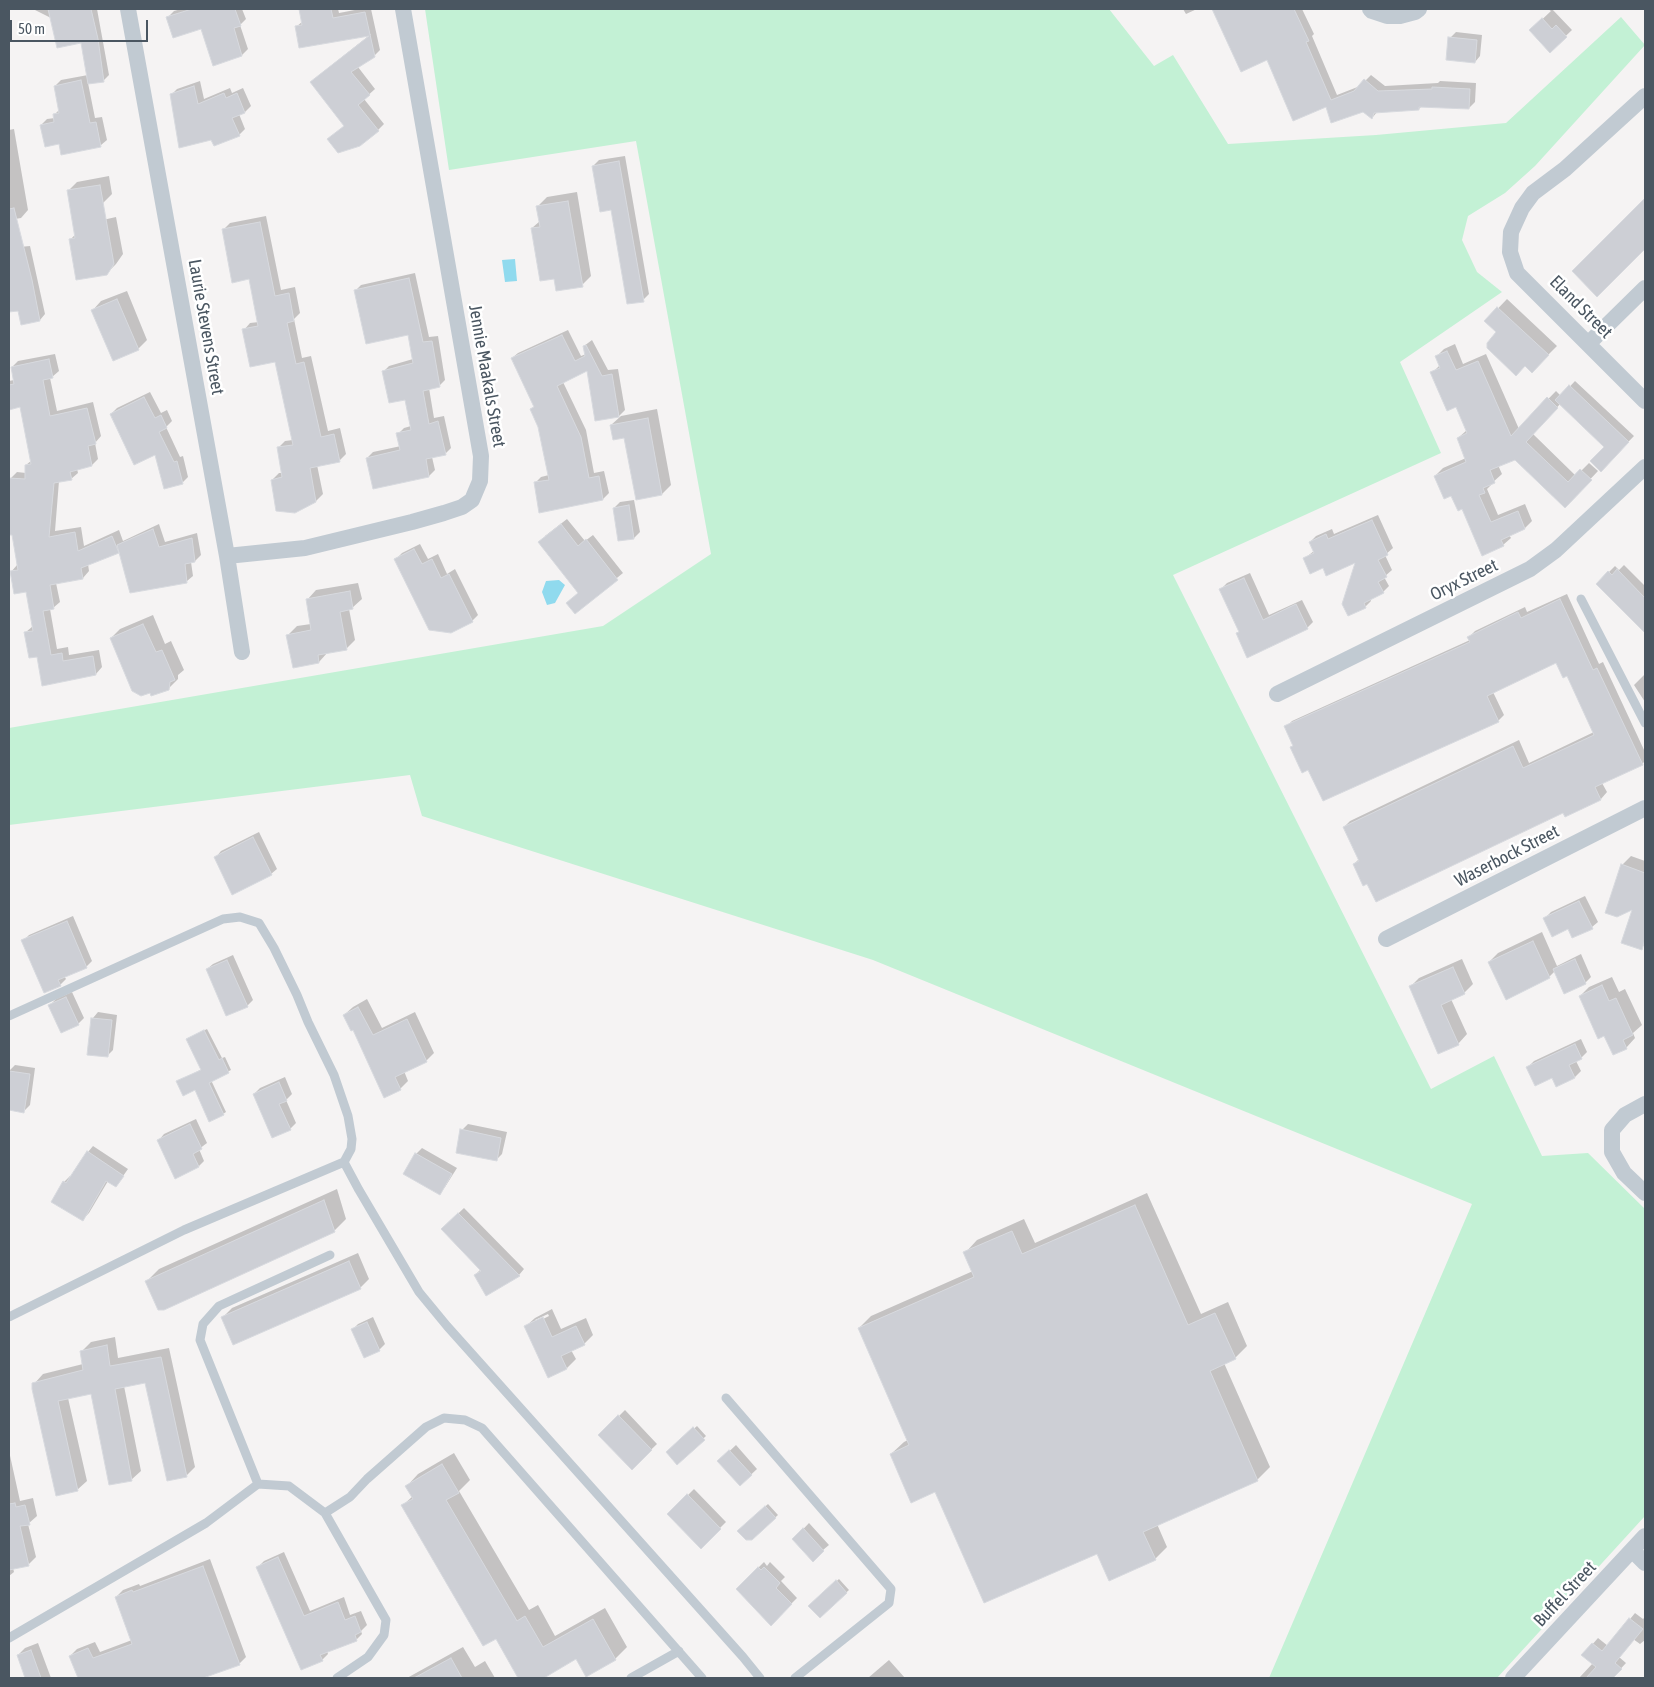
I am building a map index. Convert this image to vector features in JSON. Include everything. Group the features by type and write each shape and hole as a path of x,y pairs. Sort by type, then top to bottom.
{"street":[{"name":"Laurie Stevens Street","path":"128,9 227,556 242,652"},
{"name":"Jennie Maakals Street","path":"227,556 305,548 444,513 462,507 472,500 480,481 480,456 404,9"},
{"path":"1370,9 1387,16 1407,14 1419,9"},
{"name":"Eland Street","path":"1645,96 1565,169 1533,194 1522,208 1511,232 1510,252 1518,273 1645,400"},
{"path":"1589,343 1645,288"},
{"name":"Oryx Street","path":"1277,694 1530,569 1556,550 1645,467"},
{"name":"Waserbock Street","path":"1386,938 1645,808"},
{"path":"1642,1106 1625,1116 1612,1130 1612,1152 1624,1173 1645,1193"},
{"name":"Buffel Street","path":"1513,1678 1645,1536"},
{"path":"1632,1550 1645,1563"}],"lane":[{"path":"1581,599 1645,723"},
{"path":"9,1016 223,919 240,917 259,923 297,994 308,1022 334,1075 348,1116 352,1138 351,1149 344,1162 184,1230 9,1317"},
{"path":"344,1162 382,1230 425,1299 760,1678"},
{"path":"258,1484 200,1340 204,1324 219,1306 330,1255"},
{"path":"726,1398 891,1589 889,1604 795,1678"},
{"path":"324,1513 350,1497 367,1479 426,1427 444,1418 465,1420 482,1428 497,1443 702,1678"},
{"path":"9,1638 206,1523 258,1484 289,1486 324,1513 386,1620 384,1635 368,1658 337,1678"},
{"path":"631,1678 679,1651"}],"green space":[{"path":"425,9 1109,9 1154,66 1173,55 1228,144 1376,135 1506,123 1621,17 1645,45 1535,166 1505,193 1468,216 1462,240 1477,272 1502,292 1400,362 1441,453 1173,575 1431,1089 1494,1056 1542,1156 1588,1153 1645,1209 1645,1516 1497,1678 1269,1678 1472,1204 873,960 422,816 410,775 9,825 9,728 603,626 711,554 636,141 449,170"}],"water":[{"path":"515,259 517,281 505,282 502,260"},
{"path":"559,580 565,585 555,603 547,605 542,592 546,581"}],"building":[{"path":"48,9 91,9 98,39 104,82 88,84 81,43 57,48"},
{"path":"192,9 235,9 241,26 234,28 242,56 213,66 201,29 173,38 166,17"},
{"path":"299,9 331,9 333,18 365,12 375,57 351,72 370,95 358,105 379,131 360,146 338,153 327,139 344,126 310,82 369,36 299,48 295,26 302,25"},
{"path":"1212,9 1294,9 1309,41 1306,42 1331,100 1354,91 1364,79 1378,91 1432,89 1432,87 1470,89 1469,109 1419,107 1419,110 1374,113 1372,119 1363,112 1331,123 1326,107 1293,121 1267,60 1241,72"},
{"path":"1542,18 1552,29 1556,25 1567,37 1550,53 1529,30"},
{"path":"1448,37 1477,40 1475,63 1446,60"},
{"path":"81,80 90,123 96,122 101,147 61,155 59,144 45,147 40,125 54,122 53,114 59,113 54,86"},
{"path":"194,86 198,104 224,93 226,98 237,93 245,113 232,118 240,136 214,146 211,140 179,148 170,94"},
{"path":"619,161 644,302 627,304 611,210 600,212 592,166"},
{"path":"100,185 114,264 107,275 76,280 69,239 75,238 67,190"},
{"path":"1645,198 1645,249 1597,297 1572,271"},
{"path":"568,201 583,287 556,291 554,279 540,281 531,228 540,227 536,206"},
{"path":"14,208 40,321 21,325 18,311 9,312 9,209"},
{"path":"260,222 275,296 289,293 294,321 287,323 296,364 304,362 321,437 334,434 340,462 310,468 316,502 295,513 276,511 271,480 282,477 277,447 293,445 275,362 250,367 242,329 258,326 249,279 232,283 222,229"},
{"path":"409,278 423,342 432,341 440,387 423,391 429,424 438,421 446,455 426,459 429,477 373,489 366,458 400,450 396,433 411,430 405,400 389,403 382,371 413,363 408,335 366,344 354,290"},
{"path":"117,299 139,350 113,361 91,310"},
{"path":"1497,307 1549,355 1532,373 1525,366 1516,376 1487,348 1487,343 1496,332 1484,321"},
{"path":"562,335 575,361 585,356 583,346 586,345 602,376 612,374 619,417 595,421 587,371 557,386 581,437 589,478 599,476 603,500 539,513 534,482 549,480 538,427 530,409 534,407 511,358"},
{"path":"1447,351 1456,370 1478,361 1511,436 1547,397 1558,408 1526,442 1568,482 1580,469 1592,480 1565,508 1515,460 1490,470 1495,483 1483,488 1485,493 1479,495 1491,522 1518,511 1525,529 1501,540 1504,546 1482,556 1462,509 1458,511 1451,496 1444,499 1434,476 1466,462 1457,438 1467,433 1456,407 1447,411 1430,372 1440,368 1435,356"},
{"path":"49,359 53,378 43,380 50,416 87,408 96,444 88,446 92,466 70,472 72,480 54,483 49,537 75,532 78,551 112,536 119,553 81,568 83,579 50,585 54,609 43,611 51,655 62,653 63,661 93,656 96,675 42,686 37,657 29,658 24,632 33,631 26,592 14,594 10,571 18,570 12,535 9,535 9,478 25,479 25,465 31,464 20,407 9,410 9,385 14,384 11,367"},
{"path":"1569,385 1629,442 1601,472 1590,461 1604,447 1555,400"},
{"path":"144,397 155,418 161,415 167,428 159,432 174,462 177,461 183,484 164,489 155,455 134,465 110,414"},
{"path":"648,418 662,495 636,500 624,438 613,440 610,425"},
{"path":"629,505 634,539 618,541 613,508"},
{"path":"1372,520 1388,555 1378,560 1387,577 1378,582 1384,593 1364,603 1366,608 1348,616 1342,604 1355,563 1326,576 1323,568 1310,574 1303,558 1314,553 1309,542 1326,534 1328,539"},
{"path":"561,524 578,546 586,539 618,580 575,614 566,603 578,593 538,542"},
{"path":"153,529 159,547 192,538 195,562 185,564 187,583 130,593 117,545"},
{"path":"414,549 422,564 432,559 441,578 449,574 473,622 451,633 429,630 394,559"},
{"path":"1617,569 1645,598 1645,633 1596,584 1608,571 1612,575"},
{"path":"1244,578 1263,620 1296,604 1308,629 1247,658 1236,633 1239,632 1219,589"},
{"path":"350,591 353,609 340,612 347,650 318,655 319,663 293,668 286,635 311,630 306,599"},
{"path":"1560,599 1593,670 1597,668 1643,765 1595,787 1601,800 1565,817 1563,813 1376,902 1367,884 1363,886 1353,864 1359,861 1343,827 1513,746 1523,768 1594,735 1567,676 1563,678 1556,663 1487,696 1499,722 1323,801 1308,770 1302,773 1290,747 1293,746 1284,726 1470,642 1467,637 1518,612 1521,618"},
{"path":"143,624 156,652 162,650 175,680 170,682 169,690 151,696 150,693 141,696 132,691 110,638"},
{"path":"253,837 272,875 232,895 214,857"},
{"path":"1621,864 1645,873 1645,939 1642,950 1621,943 1632,910 1617,917 1605,913"},
{"path":"1579,901 1593,929 1572,938 1568,929 1552,937 1543,918"},
{"path":"67,921 87,968 58,980 61,986 44,993 21,940"},
{"path":"1533,941 1550,978 1506,1000 1488,962"},
{"path":"1575,959 1586,984 1564,994 1553,969"},
{"path":"227,960 248,1007 226,1016 206,969"},
{"path":"1453,967 1465,994 1441,1005 1459,1045 1438,1054 1409,986"},
{"path":"1602,985 1609,1001 1616,998 1633,1035 1623,1040 1627,1049 1613,1055 1604,1036 1598,1039 1579,996"},
{"path":"66,997 79,1025 61,1033 48,1005"},
{"path":"358,1007 373,1035 407,1019 427,1062 395,1077 401,1090 384,1098 353,1030 351,1031 343,1015"},
{"path":"91,1018 112,1020 108,1057 87,1055"},
{"path":"204,1030 219,1060 222,1058 229,1073 209,1083 224,1115 209,1122 195,1090 183,1096 176,1081 201,1070 186,1039"},
{"path":"1575,1044 1582,1059 1569,1065 1575,1078 1556,1087 1552,1078 1535,1086 1526,1067"},
{"path":"9,1071 30,1074 24,1113 9,1110"},
{"path":"279,1082 287,1101 279,1104 291,1130 272,1138 253,1094"},
{"path":"190,1124 202,1149 193,1154 199,1167 175,1179 157,1140"},
{"path":"460,1129 501,1138 497,1161 456,1153"},
{"path":"87,1151 124,1176 116,1187 106,1181 83,1221 51,1202 63,1181 66,1183"},
{"path":"415,1153 452,1174 440,1195 403,1174"},
{"path":"324,1200 335,1232 164,1310 158,1310 145,1281"},
{"path":"1135,1205 1188,1325 1215,1313 1236,1359 1210,1371 1258,1481 1143,1532 1156,1560 1109,1581 1097,1554 984,1603 935,1492 911,1503 890,1454 909,1445 858,1328 974,1277 963,1252 1012,1231 1022,1254"},
{"path":"458,1213 520,1276 486,1296 474,1275 481,1271 441,1229"},
{"path":"349,1261 361,1289 233,1345 221,1317"},
{"path":"543,1317 552,1337 576,1326 585,1345 561,1356 567,1369 548,1378 524,1326"},
{"path":"367,1322 380,1351 364,1358 351,1329"},
{"path":"107,1345 110,1366 161,1357 187,1477 167,1481 145,1383 115,1389 132,1481 109,1485 91,1394 58,1401 78,1491 56,1496 32,1383 83,1370 80,1351"},
{"path":"618,1415 652,1450 632,1470 598,1435"},
{"path":"693,1427 705,1440 677,1465 666,1452"},
{"path":"729,1450 752,1475 740,1486 717,1461"},
{"path":"442,1464 459,1493 446,1500 517,1621 525,1616 543,1647 593,1619 616,1660 586,1677 576,1659 544,1678 518,1678 496,1639 483,1646 401,1505 413,1499 405,1486"},
{"path":"687,1494 721,1529 701,1549 667,1514"},
{"path":"15,1503 16,1507 25,1505 30,1525 20,1526 29,1566 9,1570 9,1504"},
{"path":"765,1506 776,1518 752,1540 746,1540 737,1531"},
{"path":"803,1528 824,1551 813,1562 792,1539"},
{"path":"278,1557 304,1616 338,1602 345,1620 355,1616 361,1632 355,1635 357,1641 320,1655 323,1661 301,1670 256,1567"},
{"path":"203,1566 240,1665 203,1678 78,1678 69,1656 88,1648 93,1658 132,1644 115,1597"},
{"path":"758,1567 761,1570 764,1567 780,1583 776,1588 792,1604 771,1626 736,1589"},
{"path":"836,1580 847,1593 820,1618 808,1606"},
{"path":"1629,1618 1643,1629 1615,1663 1622,1669 1613,1678 1586,1678 1596,1667 1581,1655 1592,1643 1602,1651"},
{"path":"31,1650 41,1678 25,1678 17,1655"},
{"path":"451,1658 462,1678 414,1678"}]}
